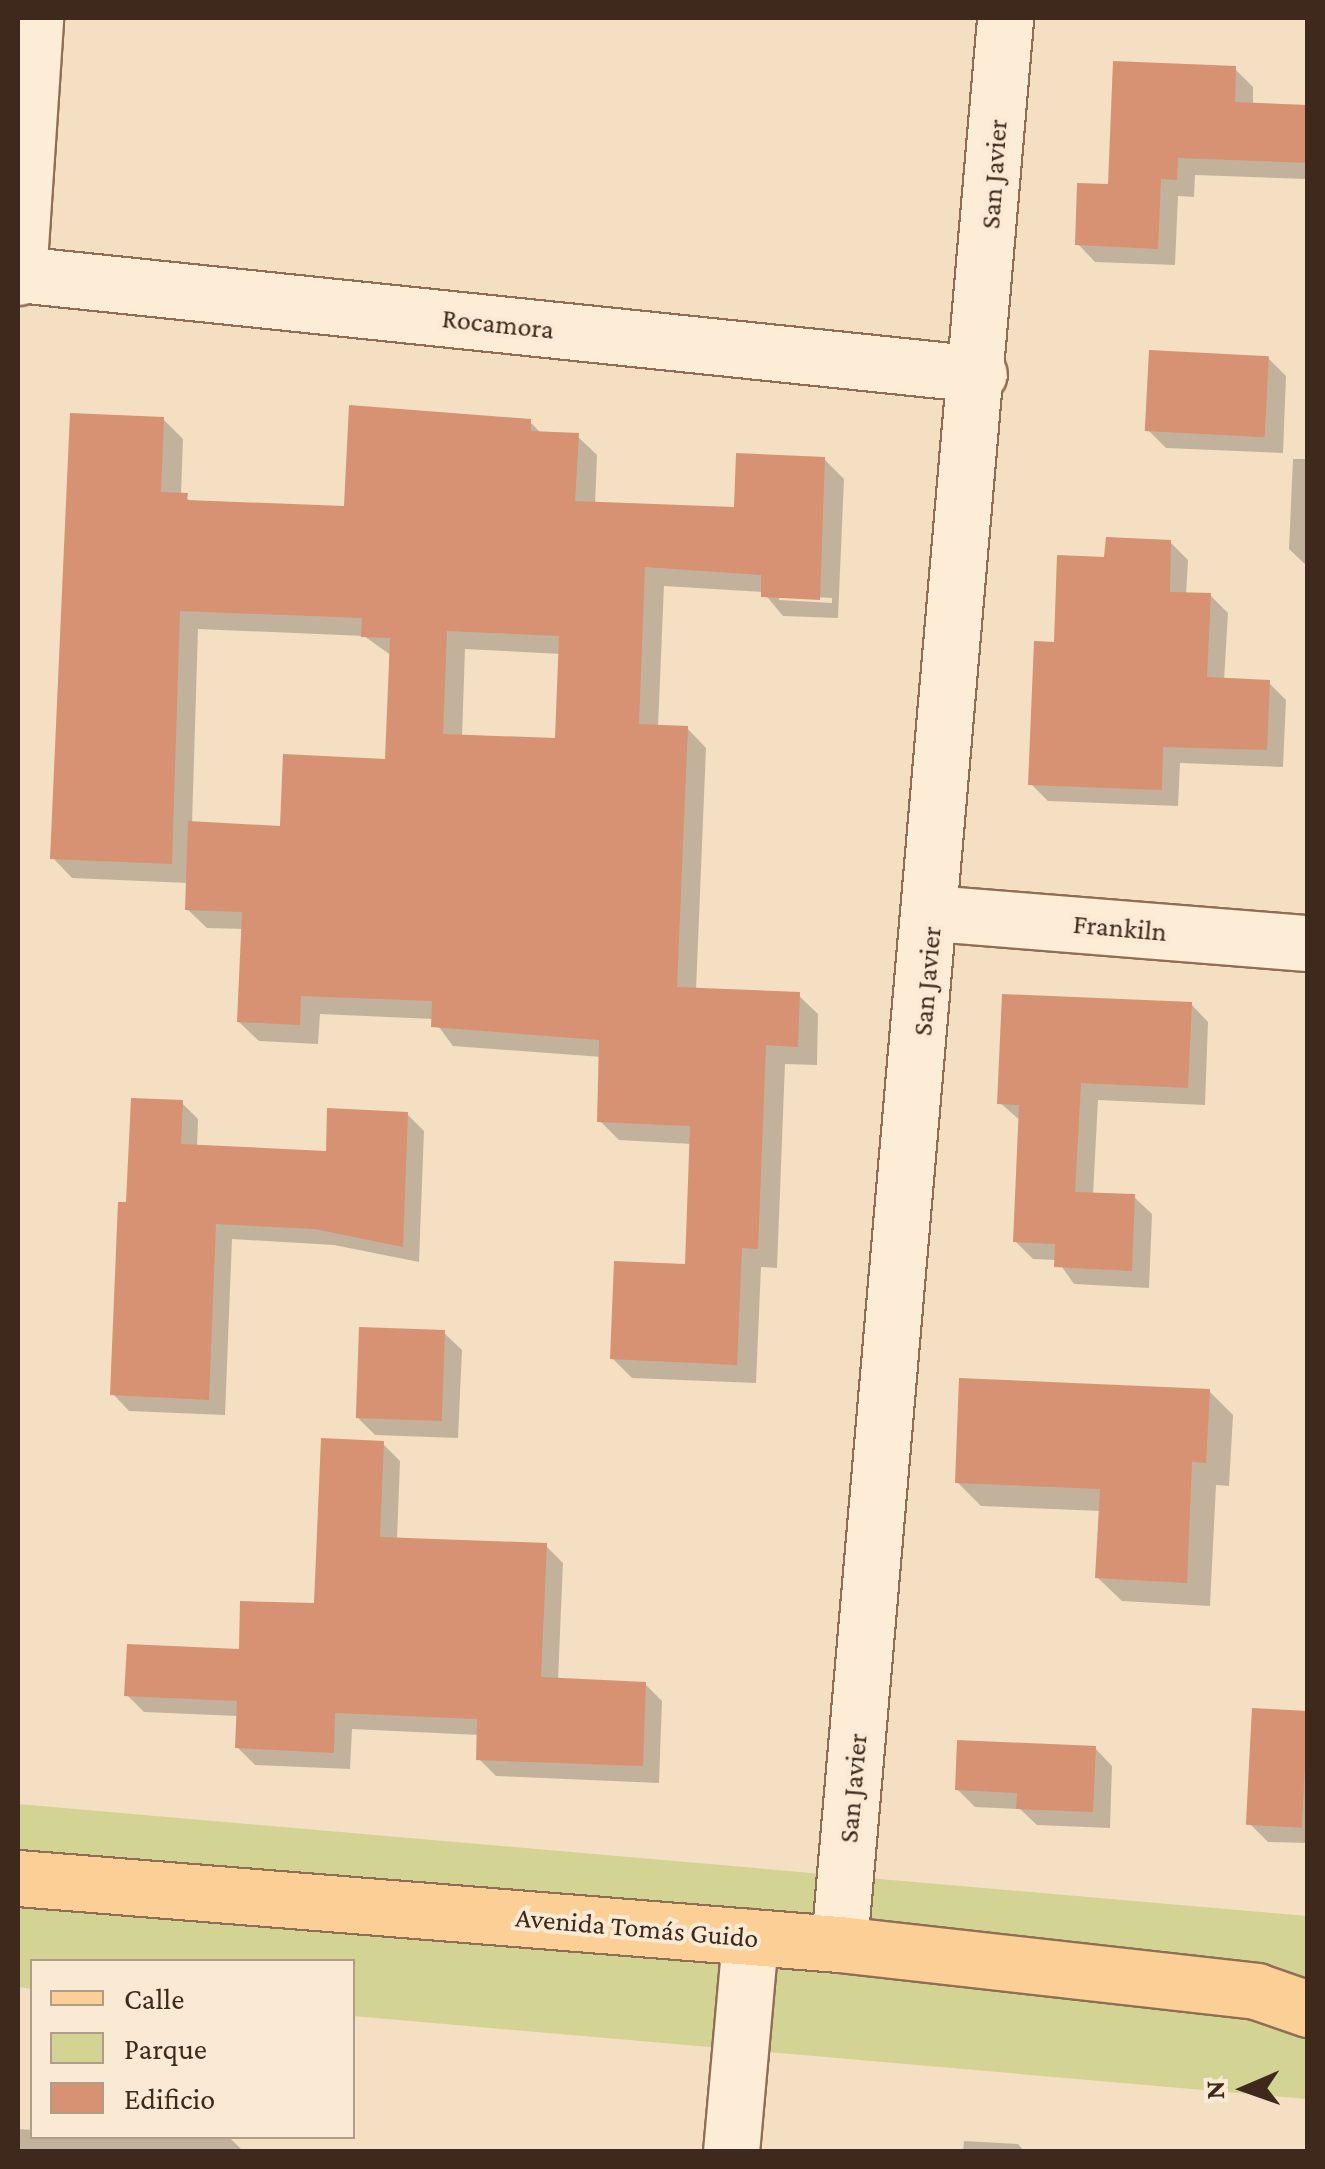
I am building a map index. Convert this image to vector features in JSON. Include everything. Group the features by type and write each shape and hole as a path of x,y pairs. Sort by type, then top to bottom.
{"main road":[{"name":"Avenida Tomás Guido","path":"18,1878 839,1944 1282,1987 1308,2009"}],"street":[{"path":"18,275 35,18"},
{"name":"San Javier","path":"839,1944 933,913 1005,18"},
{"name":"Rocamora","path":"18,275 979,374"},
{"name":"Frankiln","path":"933,913 1308,943"},
{"path":"730,2152 750,1938"}],"green space":[{"path":"18,1804 1307,1916 1307,2099 355,2016 355,1959 30,1959 30,1989 18,1987"}],"building":[{"path":"1113,61 1236,66 1235,102 1308,105 1308,163 1178,158 1177,180 1161,179 1158,249 1075,245 1077,183 1108,184"},
{"path":"1149,350 1269,356 1265,437 1145,431"},
{"path":"349,405 531,419 531,431 579,433 575,501 734,507 736,453 825,457 820,600 761,597 761,575 645,567 639,724 688,726 677,987 800,992 798,1047 766,1045 758,1249 742,1248 737,1365 610,1359 614,1261 685,1264 690,1126 597,1122 599,1040 431,1027 432,1001 301,996 300,1025 237,1022 242,912 185,910 188,821 280,826 283,754 385,759 390,638 361,637 362,618 180,611 172,864 50,859 70,413 164,417 161,492 188,493 187,500 344,506","holes":["447,631 559,636 555,738 443,734"]},
{"path":"1106,537 1171,540 1170,592 1211,593 1207,677 1270,680 1267,750 1163,747 1162,790 1028,785 1034,641 1054,642 1057,555 1104,557"},
{"path":"1002,994 1192,1002 1188,1088 1081,1083 1075,1192 1135,1194 1132,1271 1054,1267 1055,1244 1013,1242 1019,1105 997,1104"},
{"path":"131,1098 183,1100 181,1144 326,1151 327,1108 408,1112 403,1247 315,1229 216,1224 209,1400 110,1395 118,1202 126,1202"},
{"path":"359,1327 445,1330 442,1421 356,1418"},
{"path":"959,1378 1210,1389 1206,1463 1192,1462 1187,1583 1095,1578 1100,1489 955,1483"},
{"path":"321,1438 384,1441 380,1537 547,1543 541,1677 646,1682 643,1766 476,1760 477,1719 335,1713 334,1753 235,1748 237,1701 124,1696 127,1644 239,1649 240,1601 314,1603"},
{"path":"1252,1708 1308,1711 1302,1828 1246,1825"},
{"path":"957,1740 1096,1746 1093,1812 1016,1809 1017,1793 955,1790"}]}
